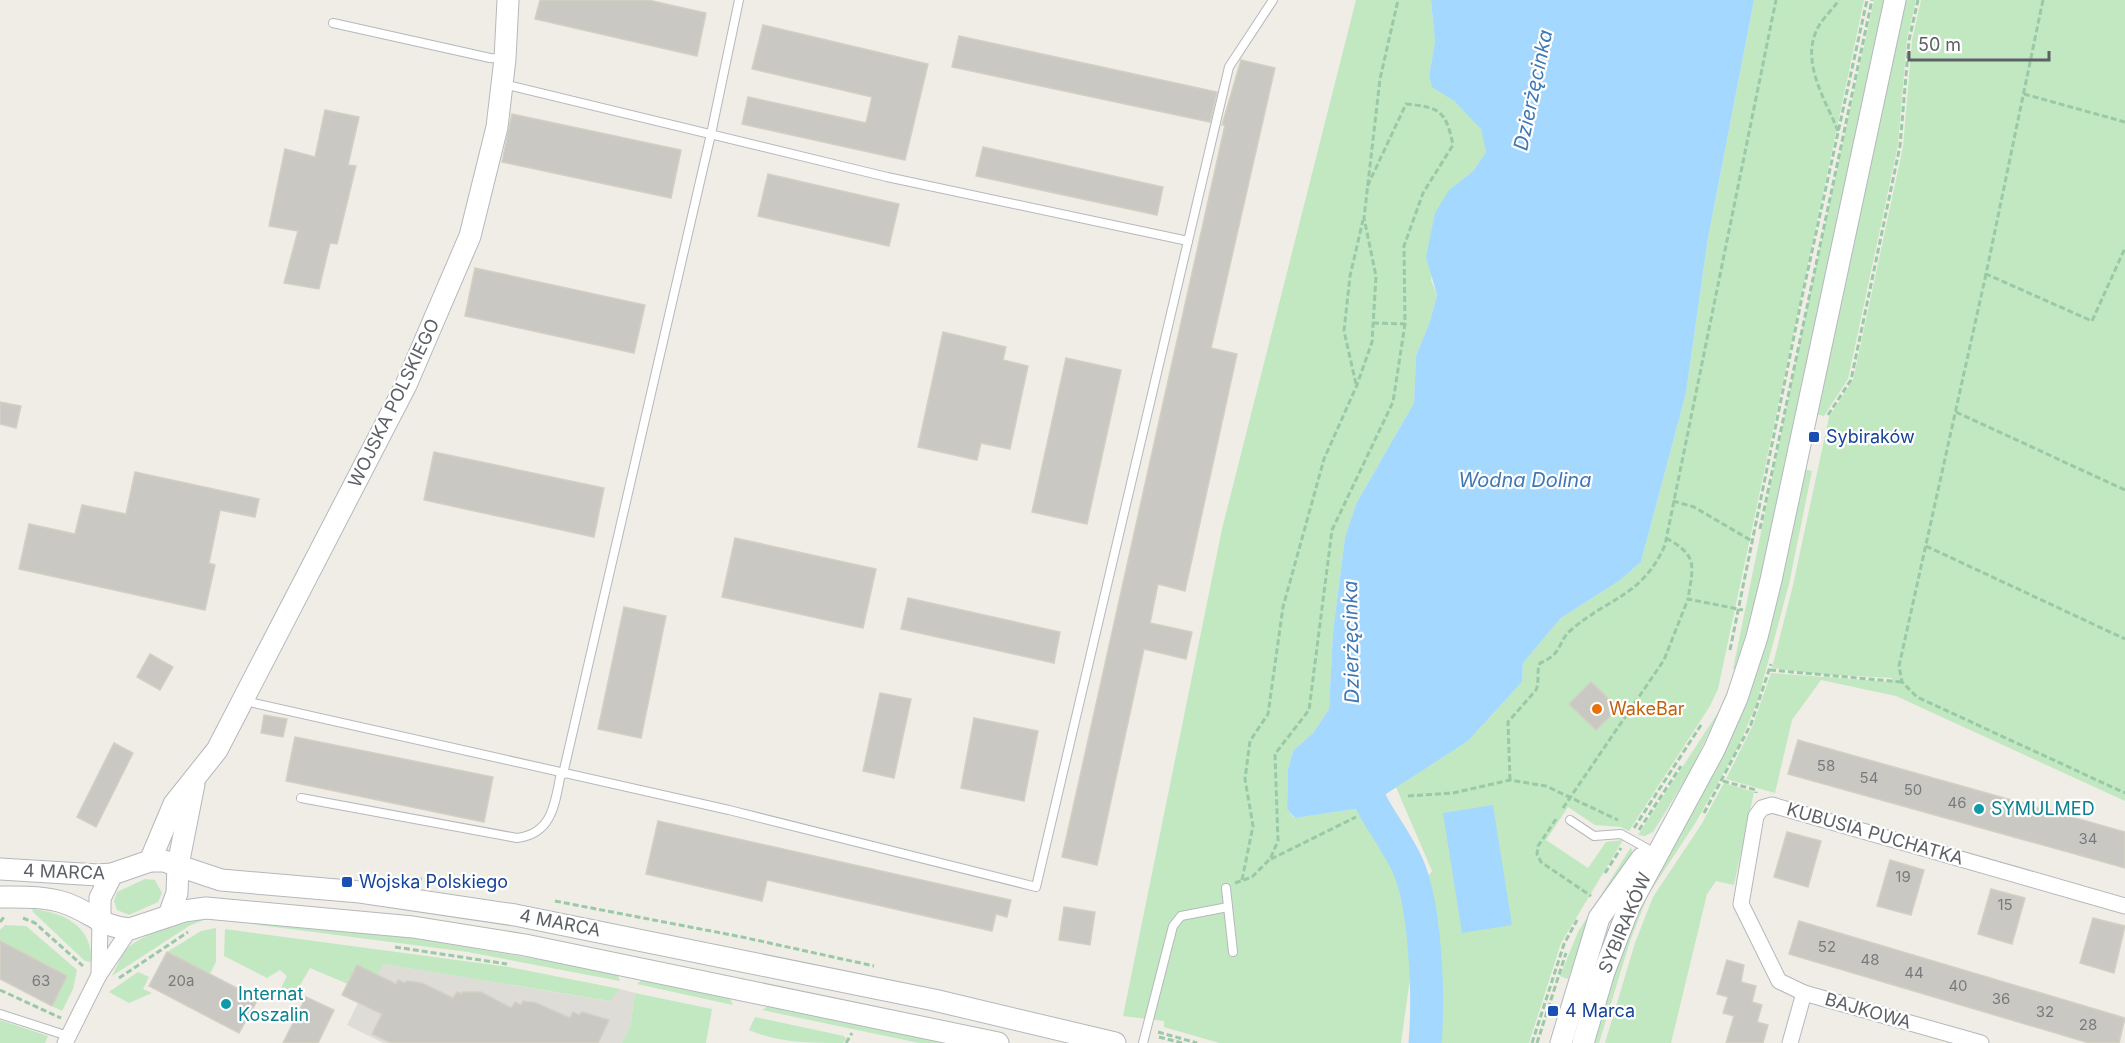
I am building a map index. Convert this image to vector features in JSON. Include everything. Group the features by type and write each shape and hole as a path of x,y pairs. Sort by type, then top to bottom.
{"street":[{"name":"WOJSKA POLSKIEGO","path":"150,861 174,804 217,750 243,700 428,338 470,237 497,127 506,59 508,0"},
{"name":"SYBIRAKÓW","path":"1583,1043 1604,972 1625,916 1729,718 1761,621 1895,0"},
{"name":"WOJSKA POLSKIEGO","path":"168,915 177,893 178,865 196,776"},
{"name":"KUBUSIA PUCHATKA","path":"1756,816 1762,808 1772,805 2125,906"},
{"name":"SYBIRAKÓW","path":"1561,1043 1599,918 1638,835 1681,808"},
{"path":"1756,816 1741,904 1779,981 1804,993"},
{"name":"4 MARCA","path":"0,869 112,874 150,861 178,865 221,880 393,897 577,926 934,999 1115,1043"},
{"path":"99,975 102,892 112,874"},
{"name":"4 MARCA","path":"2,907 60,901 116,928 130,929 184,911 219,908 435,930 632,966 998,1043"},
{"path":"67,1040 99,975 130,929"},
{"name":"BAJKOWA","path":"1790,1043 1804,993 1981,1043"}],"lane":[{"path":"301,798 517,838 532,835 545,825 554,809 711,134 739,0"},
{"path":"243,700 741,813 1036,887 1228,67 1273,0"},
{"path":"333,23 490,58 506,59"},
{"path":"503,84 887,177 1188,241"},
{"path":"1570,820 1594,836 1638,835"},
{"path":"1226,888 1233,952"},
{"path":"1143,1043 1173,926 1181,916 1228,907"},
{"path":"0,1014 67,1040"}],"path":[{"path":"1357,385 1344,331 1350,276 1364,218 1380,79 1398,0"},
{"path":"1510,780 1508,722 1536,690 1537,670 1540,663 1550,659 1561,648 1569,632 1633,589 1655,566 1666,538 1776,0"},
{"path":"1839,0 1820,25 1810,50 1812,68 1841,141"},
{"path":"1867,0 1838,132 1755,542 1743,610 1731,656 1738,610 1755,542 1872,0"},
{"path":"2043,0 1986,274 1899,666 1902,682 1917,697 2125,793"},
{"path":"2024,94 2125,122"},
{"path":"1270,860 1278,842 1275,754 1309,711 1332,530 1393,402 1405,324 1404,246 1423,193 1453,145 1448,119 1431,106 1406,104 1367,187"},
{"path":"1242,880 1253,826 1245,779 1250,741 1268,714 1283,607 1324,459 1357,385 1372,342 1376,276 1364,218"},
{"path":"1986,274 2092,321 2125,248"},
{"path":"1373,323 1405,324"},
{"path":"1956,412 2125,490"},
{"path":"1673,501 1694,507 1755,542"},
{"path":"1596,898 1541,862 1537,854 1538,846 1664,660 1688,600 1693,569 1686,548 1666,538"},
{"path":"1926,546 2125,639"},
{"path":"1688,600 1743,610"},
{"path":"1769,670 1902,682"},
{"path":"1408,796 1453,793 1510,780 1546,786 1638,835 1706,724"},
{"path":"1723,781 1756,790 1754,803 1756,816"},
{"path":"1226,888 1252,877 1270,860 1356,817"},
{"path":"0,922 2,907"},
{"path":"394,947 509,964"},
{"path":"0,990 66,1020"},
{"path":"1147,1030 1154,1035 1182,1043"},
{"path":"1147,1030 1197,1043"},
{"path":"845,1032 852,1033 846,1043"}],"shaded area":[{"path":"383,964 609,1001 620,989 635,993 630,1028 622,1043 383,1043 347,1025 373,973"}],"green space":[{"path":"1356,0 1431,0 1435,42 1429,76 1432,86 1454,101 1482,129 1486,152 1473,171 1449,190 1431,280 1437,295 1430,321 1416,356 1414,403 1356,504 1345,537 1333,632 1329,709 1313,733 1293,751 1288,769 1287,809 1294,818 1361,808 1394,866 1413,957 1401,1043 1219,1043 1164,1027 1164,1021 1123,1016 1222,529"},
{"path":"1754,0 1864,0 1718,689 1710,706 1629,831 1621,827 1595,825 1568,807 1546,840 1588,868 1606,842 1623,840 1561,943 1529,1043 1439,1043 1424,882 1432,871 1396,787 1468,741 1522,682 1523,663 1561,618 1619,581 1641,562 1686,393 1708,238"},
{"path":"1874,0 1884,0 1756,598 1736,670 1733,669 1809,298"},
{"path":"1905,0 1916,0 1907,39 1898,145 1848,379 1824,416 1816,414"},
{"path":"1921,0 2125,0 2125,801 1896,696 1821,680 1792,720 1775,793 1726,779 1753,725 1771,673 1892,682 1892,678 1816,674 1772,668 1793,585 1829,417 1853,380 1903,147 1912,40"},
{"path":"1805,469 1812,471 1789,584 1757,703 1737,749 1696,822 1648,895 1630,941 1599,1043 1590,1043 1622,940 1728,744 1758,671 1776,603"},
{"path":"1719,711 1690,772 1653,832 1645,836 1638,835"},
{"path":"1724,783 1754,792 1734,885 1716,881 1707,894 1671,1043 1605,1043 1635,943 1653,897 1701,825"},
{"path":"1631,847 1633,855 1589,921 1568,979 1560,976 1578,932"},
{"path":"145,879 155,880 162,893 158,902 129,915 117,910 114,901 117,892"},
{"path":"32,909 55,913 74,923 87,939 91,962 85,961"},
{"path":"208,918 189,926 112,976 125,951 141,939 176,925"},
{"path":"230,919 401,936 612,972 618,975 620,981 468,952 259,925"},
{"path":"5,925 26,926 77,970 73,989 62,1011 52,1006 0,941 0,930"},
{"path":"216,928 216,962 210,974 167,952 201,931"},
{"path":"225,929 509,967 620,989 610,1001 383,964 378,975 357,966 348,984 310,968 292,999 279,992 287,976 280,970 267,978 224,956"},
{"path":"138,972 149,977 143,989 152,993 129,1003 109,992"},
{"path":"643,979 729,996 733,1005 637,984"},
{"path":"635,993 712,1009 706,1043 622,1043 630,1028"},
{"path":"770,1005 953,1043 919,1043 762,1010"},
{"path":"755,1017 844,1036 846,1039 843,1043 819,1043 772,1038 749,1030"},
{"path":"0,1020 48,1036 45,1043 0,1043"}],"water":[{"name":"Wodna Dolina","path":"1431,0 1754,0 1708,238 1686,393 1641,562 1619,581 1561,618 1523,663 1522,682 1468,741 1361,808 1295,818 1287,809 1288,769 1293,751 1313,733 1329,709 1333,632 1345,537 1356,504 1414,403 1416,356 1430,321 1437,295 1426,257 1435,213 1449,190 1473,171 1486,152 1481,129 1454,101 1432,87 1429,76 1435,42"},
{"path":"1493,805 1512,925 1462,933 1443,813"}],"building":[{"path":"540,0 648,0 706,13 697,56 535,19"},
{"path":"763,25 928,64 905,160 742,124 748,97 866,123 872,97 752,69"},
{"path":"959,36 1217,92 1210,122 952,67"},
{"path":"1241,60 1275,68 1211,348 1237,354 1185,591 1158,584 1150,623 1192,632 1186,659 1144,649 1097,865 1062,857 1225,125 1222,125"},
{"path":"325,110 359,117 348,165 356,166 337,244 330,243 319,289 284,283 298,231 269,226 285,149 315,157"},
{"path":"512,114 681,150 671,198 502,162"},
{"path":"983,147 1163,187 1157,215 976,176"},
{"path":"768,174 899,204 889,246 758,216"},
{"path":"475,268 645,305 634,353 465,316"},
{"path":"943,332 1006,347 1003,360 1028,366 1010,449 981,443 977,460 918,447"},
{"path":"1066,358 1121,370 1087,524 1032,512"},
{"path":"0,402 21,406 16,428 0,424"},
{"path":"434,452 604,488 594,537 424,500"},
{"path":"135,472 259,499 255,517 220,510 209,563 215,565 205,610 19,569 29,524 75,534 82,505 126,514"},
{"path":"735,538 876,569 863,628 722,597"},
{"path":"908,598 1060,632 1054,663 901,629"},
{"path":"624,607 666,616 641,738 598,729"},
{"path":"150,654 173,667 160,690 137,677"},
{"path":"1591,682 1618,708 1596,730 1569,704"},
{"path":"880,693 911,699 894,778 863,771"},
{"path":"264,715 287,719 283,737 261,733"},
{"path":"974,718 1038,731 1024,801 961,788"},
{"path":"295,737 493,777 484,822 286,781"},
{"path":"1798,740 2125,832 2125,868 1788,774"},
{"path":"114,743 133,753 96,827 77,817"},
{"path":"658,821 1011,900 1007,917 996,914 992,931 767,880 762,901 646,874"},
{"path":"1787,832 1821,841 1808,887 1774,877"},
{"path":"1890,860 1924,870 1911,915 1877,906"},
{"path":"1991,889 2025,898 2012,944 1978,934"},
{"path":"1064,907 1095,912 1090,945 1059,940"},
{"path":"2093,918 2125,926 2114,973 2080,963"},
{"path":"1799,921 2125,1018 2119,1043 2089,1043 1789,954"},
{"path":"0,941 67,976 52,1006 0,979"},
{"path":"167,952 258,999 239,1033 149,986"},
{"path":"1727,960 1744,965 1741,982 1756,986 1752,1002 1762,1005 1757,1022 1768,1025 1763,1043 1726,1043 1734,1016 1723,1013 1728,997 1717,994"},
{"path":"357,965 396,984 398,980 405,983 407,981 422,983 453,998 457,992 462,994 463,992 481,992 511,1008 515,1002 521,1005 523,1001 536,1003 570,1018 573,1012 579,1015 582,1012 609,1020 598,1043 391,1043 372,1034 382,1014 342,995"},
{"path":"306,997 334,1010 318,1043 283,1043"}],"waterway":[{"name":"Dzierżęcinka","path":"1355,761 1371,802 1407,864 1413,882 1425,952 1427,1002 1425,1043"}],"place":[{"name":"Sybiraków","path":"1814,437"},
{"name":"WakeBar","path":"1597,709"},
{"name":"SYMULMED","path":"1979,809"},
{"name":"Wojska Polskiego","path":"347,882"},
{"name":"Internat Koszalin","path":"226,1004"},
{"name":"4 Marca","path":"1553,1011"}]}
